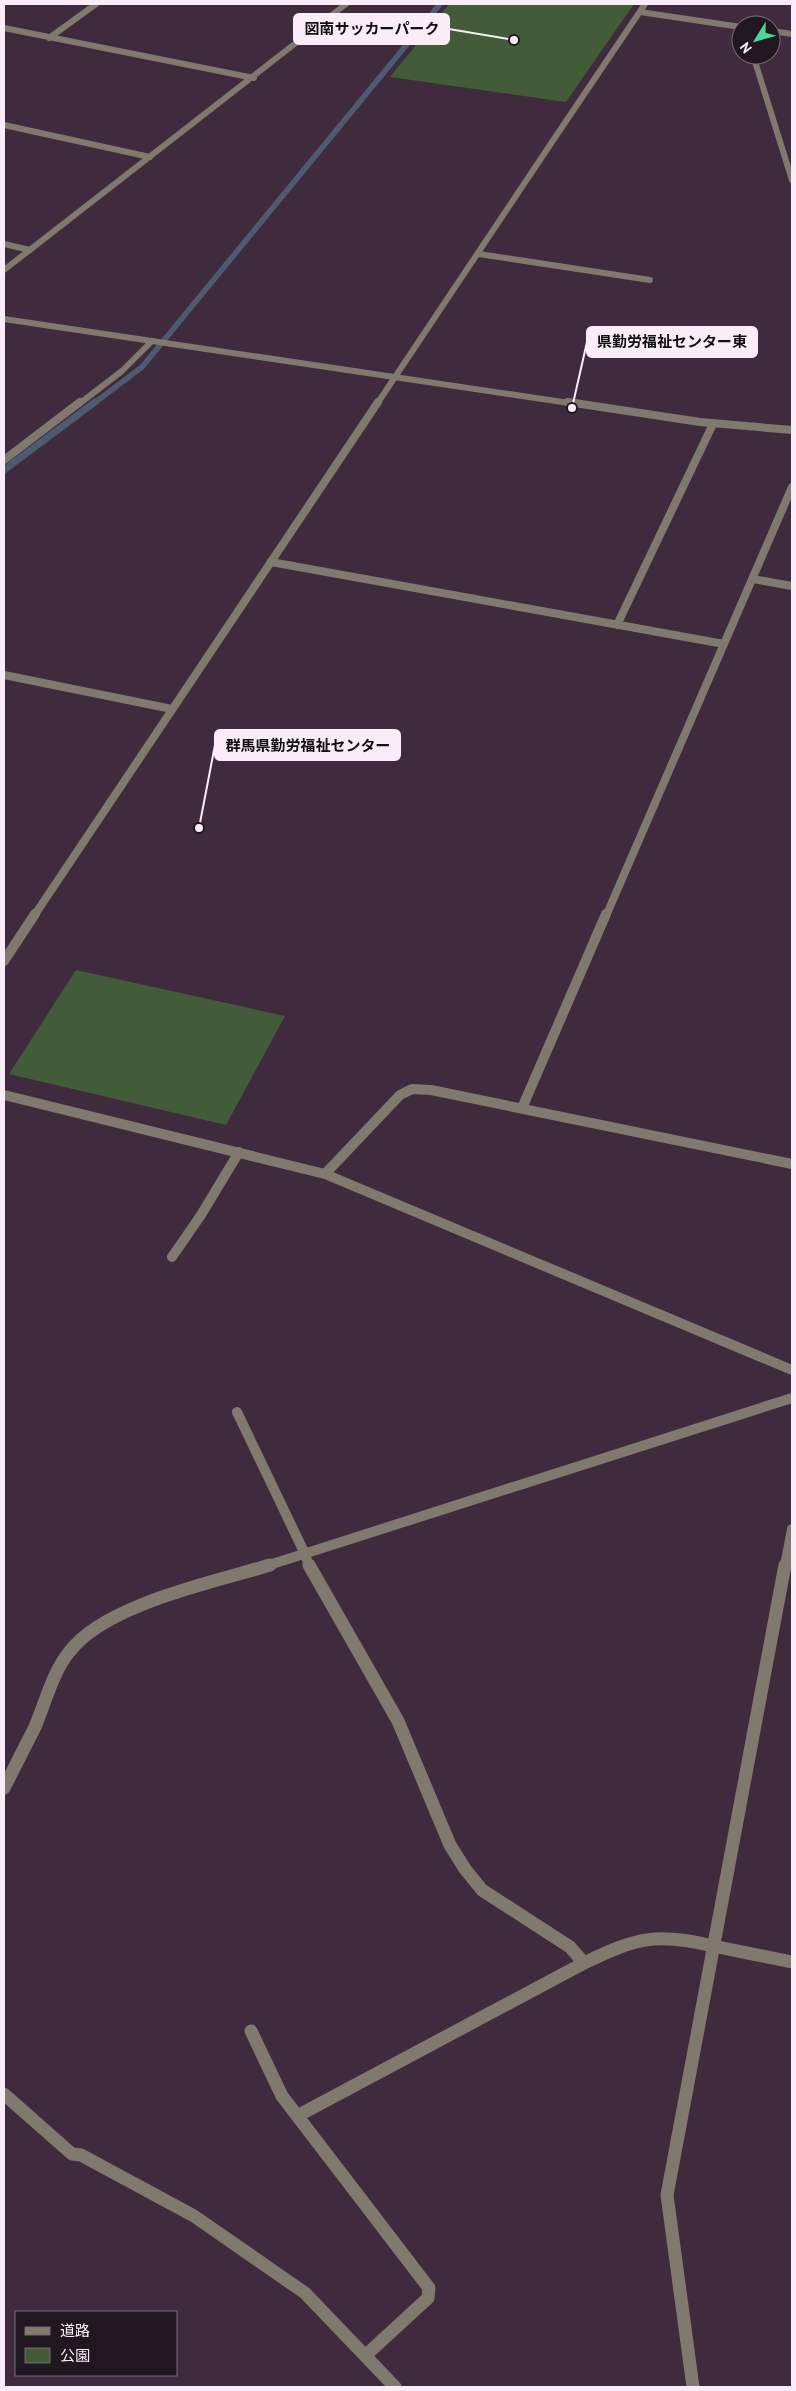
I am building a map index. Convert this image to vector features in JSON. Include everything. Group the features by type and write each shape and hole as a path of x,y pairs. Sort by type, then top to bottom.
{"street":[{"path":"49,38 96,4"},
{"path":"4,270 346,4"},
{"path":"4,961 645,4"},
{"path":"640,12 731,26"},
{"path":"4,28 253,78"},
{"path":"756,65 792,180"},
{"path":"4,125 150,156"},
{"path":"4,244 30,250"},
{"path":"479,254 650,280"},
{"path":"4,319 713,424 792,430"},
{"path":"4,460 122,371 152,341"},
{"path":"617,624 713,424"},
{"path":"522,1108 792,487"},
{"path":"271,562 724,644"},
{"path":"753,579 792,586"},
{"path":"4,675 172,709"},
{"path":"325,1174 406,1090 412,1089 431,1090 792,1164"},
{"path":"4,1095 325,1174 792,1370"},
{"path":"172,1257 201,1215 239,1152"},
{"path":"4,1788 35,1726 56,1672 70,1650 90,1631 117,1616 164,1597 305,1554 792,1398"},
{"path":"237,1412 310,1568 398,1721 450,1845 465,1869 482,1890 570,1947 584,1963"},
{"path":"693,2387 667,2195 708,1968 792,1529"},
{"path":"299,2115 627,1942 662,1936 683,1938 792,1962"},
{"path":"251,2031 282,2096 299,2115 314,2138 429,2288 428,2298 366,2355"},
{"path":"4,2094 72,2154 81,2155 194,2216 305,2293 395,2387"}],"green space":[{"path":"449,4 634,4 566,102 390,77"},
{"path":"76,970 285,1016 226,1125 9,1074"}],"waterway":[{"path":"93,404 142,367 440,4"},
{"path":"4,470 95,402"}],"place":[{"name":"図南サッカーパーク","path":"514,40"},
{"name":"県勤労福祉センター東","path":"572,408"},
{"name":"群馬県勤労福祉センター","path":"199,828"}]}
